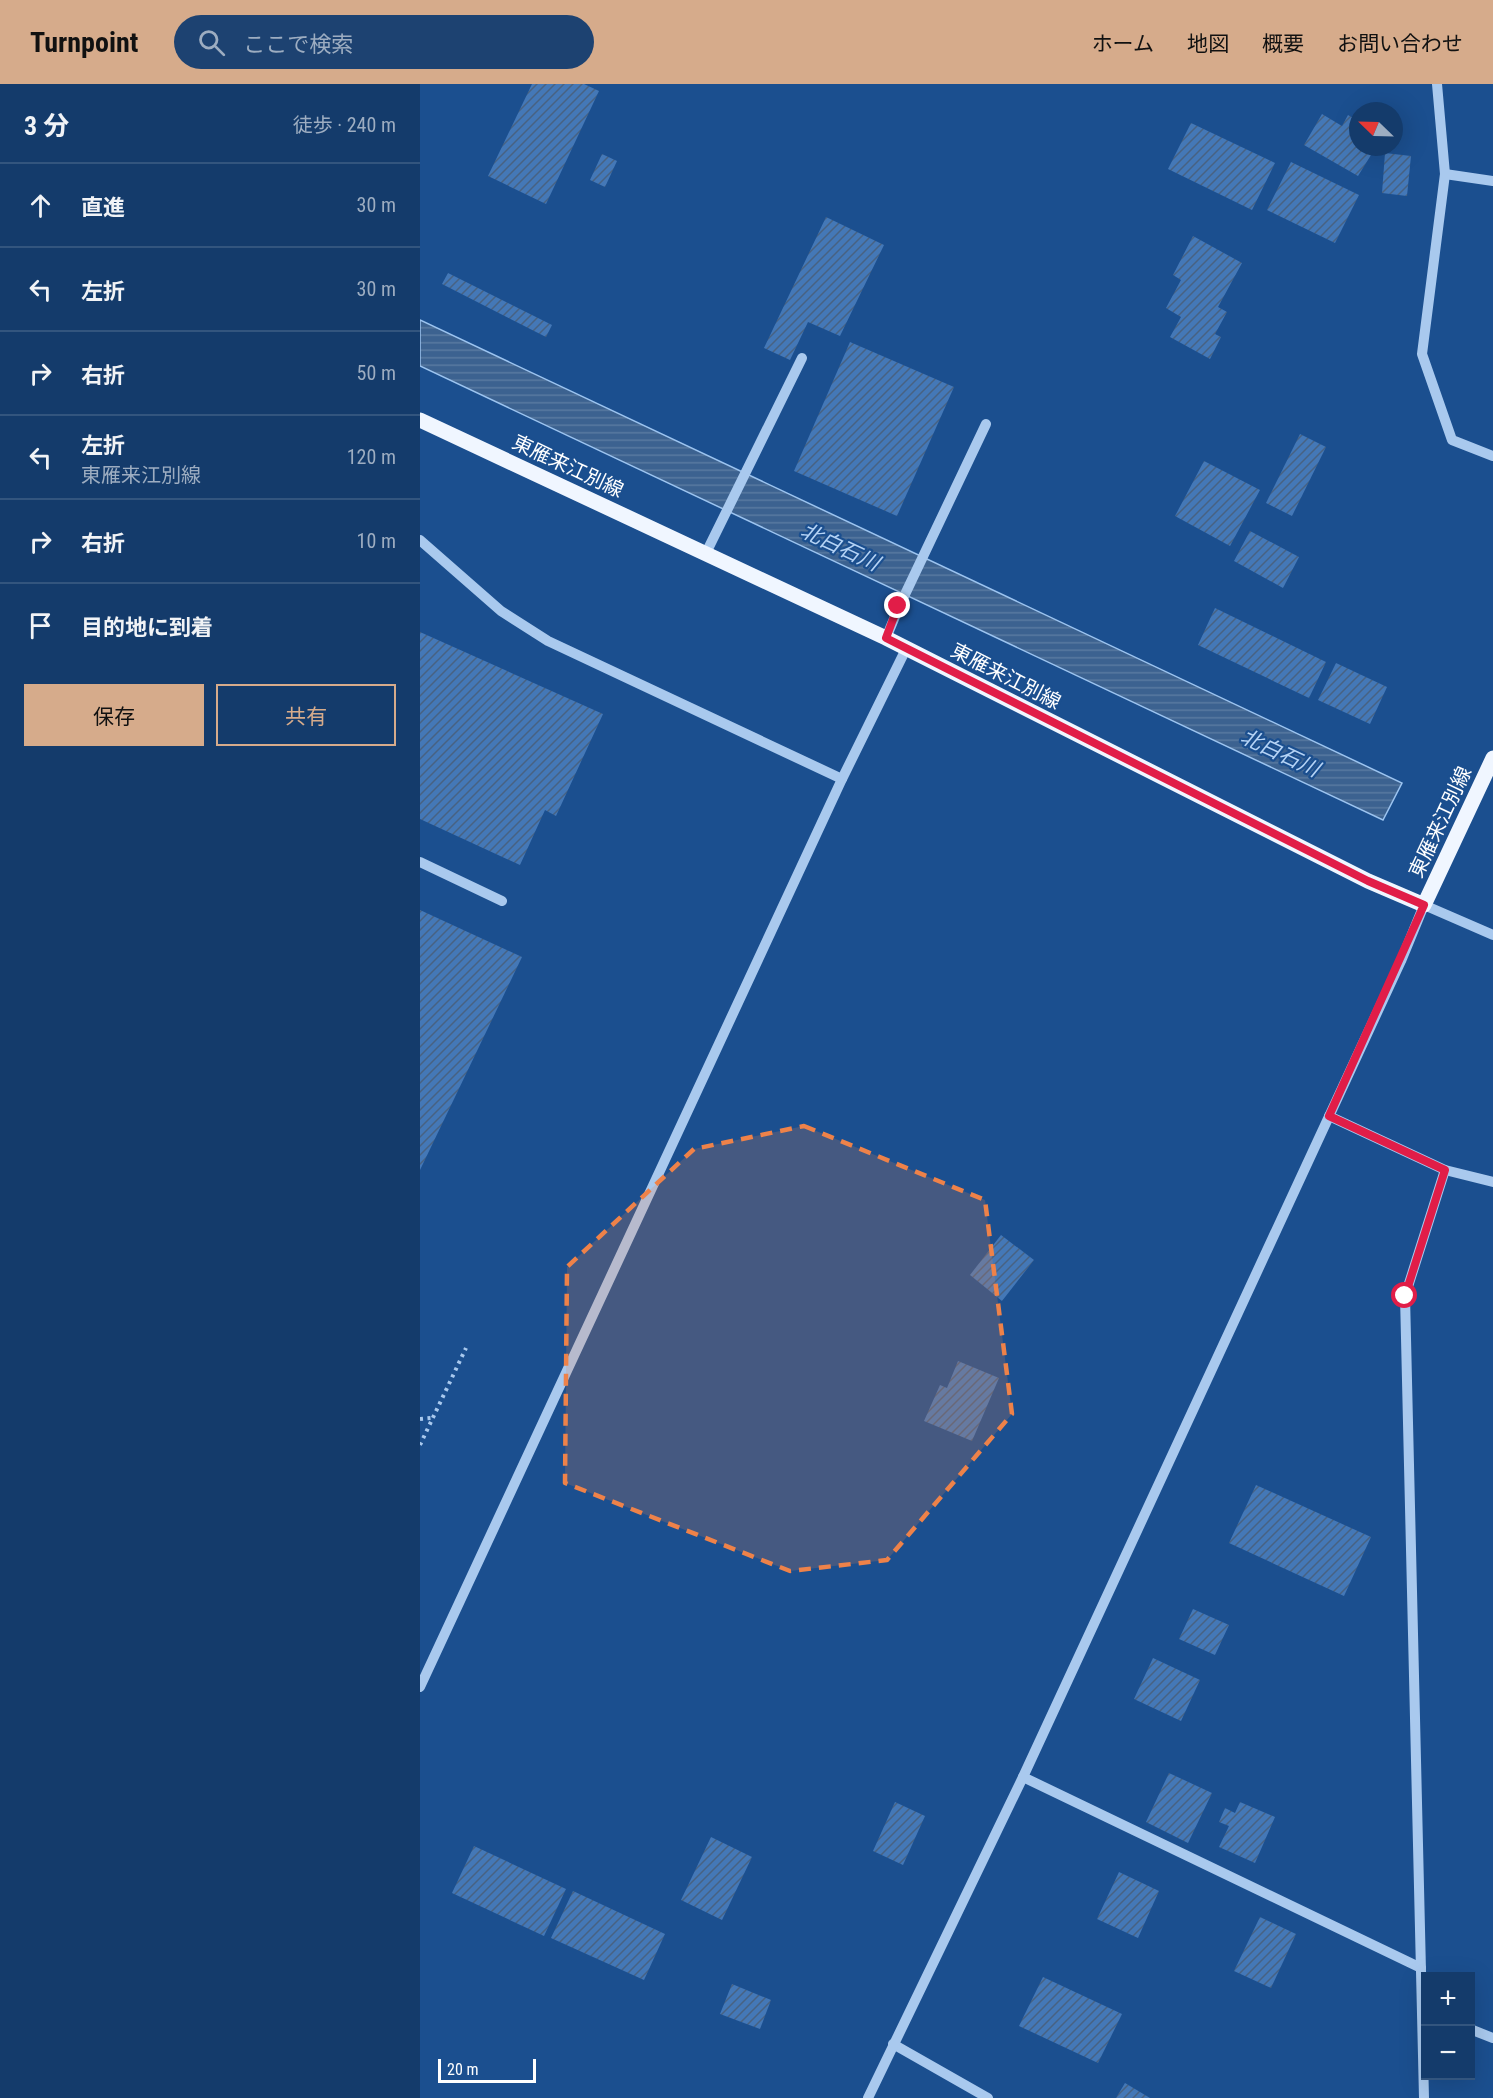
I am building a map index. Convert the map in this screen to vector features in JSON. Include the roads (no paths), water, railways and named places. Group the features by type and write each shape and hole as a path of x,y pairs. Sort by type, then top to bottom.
{"main road":[{"name":"東雁来江別線","path":"420,420 886,638 1368,881 1424,905 1493,758"}],"street":[{"path":"1437,84 1445,174 1422,354 1452,440 1493,456"},
{"path":"1445,174 1493,181"},
{"path":"706,553 750,459 802,358"},
{"path":"886,638 898,606 986,424"},
{"path":"420,540 501,611 548,641 842,779"},
{"path":"420,1687 842,779 906,649"},
{"path":"420,862 502,901"},
{"path":"868,2098 1023,1777 1329,1116 1424,905 1493,935"},
{"path":"1329,1116 1445,1170 1493,1182"},
{"path":"1421,1972 1405,1296 1445,1170"},
{"path":"1023,1777 1421,1968"},
{"path":"1424,2026 1424,2098"},
{"path":"1475,2031 1493,2038"},
{"path":"893,2044 988,2098"}],"water":[{"name":"北白石川","path":"420,320 1402,783 1383,820 420,366"}]}
